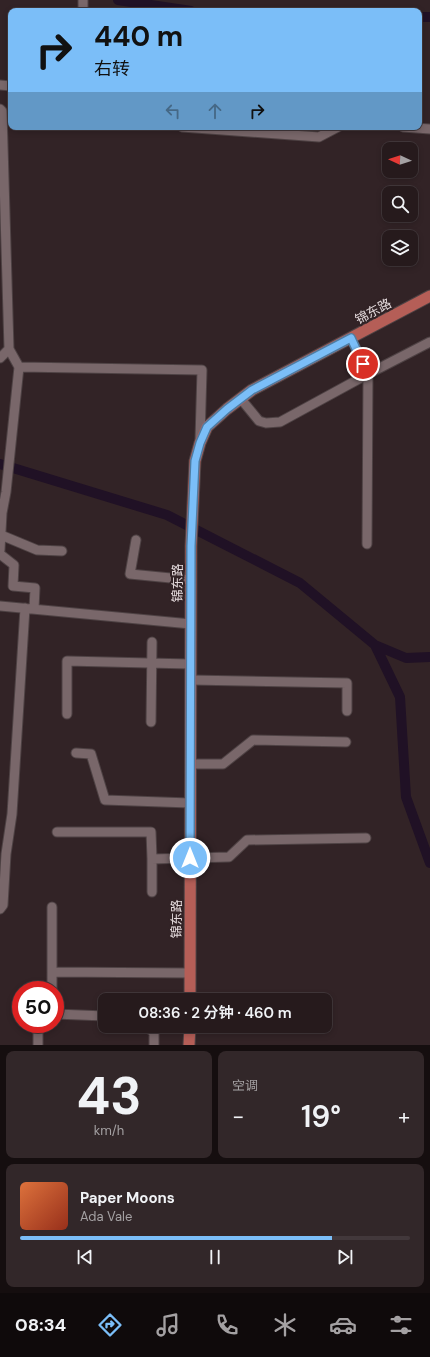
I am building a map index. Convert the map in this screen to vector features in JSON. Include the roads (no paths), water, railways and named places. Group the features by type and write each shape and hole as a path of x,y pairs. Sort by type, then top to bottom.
{"main road":[{"name":"锦东路","path":"190,993 191,546 195,461 200,443 207,427 227,409 252,390 430,296"},
{"path":"189,1045 190,1033"}],"street":[{"path":"0,109 2,111 3,212 9,349 19,367 8,478 2,513 0,550"},
{"path":"223,130 319,137 332,130"},
{"path":"351,338 368,374 367,544"},
{"path":"241,399 259,421 280,422 430,342"},
{"path":"0,358 9,349"},
{"path":"19,367 202,370 200,443"},
{"path":"1,535 37,550 62,552"},
{"path":"136,540 130,574 191,580"},
{"path":"0,554 14,565 13,586 35,588 30,609 12,814 6,854 3,905 0,909"},
{"path":"0,606 191,624"},
{"path":"151,722 152,642"},
{"path":"67,714 67,661 190,664"},
{"path":"191,680 347,683 347,710"},
{"path":"190,764 223,764 253,740 346,742"},
{"path":"76,753 91,754 105,800 190,803"},
{"path":"57,832 151,832 152,892"},
{"path":"152,859 229,857 247,840 366,838"},
{"path":"52,907 52,981"},
{"path":"52,972 190,973"},
{"path":"64,1014 98,1016"},
{"path":"38,1033 38,1045"},
{"path":"154,1033 154,1045"}],"waterway":[{"path":"118,0 171,8"},
{"path":"422,17 430,17"},
{"path":"0,464 167,515 300,583 375,645 400,697 406,797 430,863"},
{"path":"375,645 406,658 430,657"}]}
